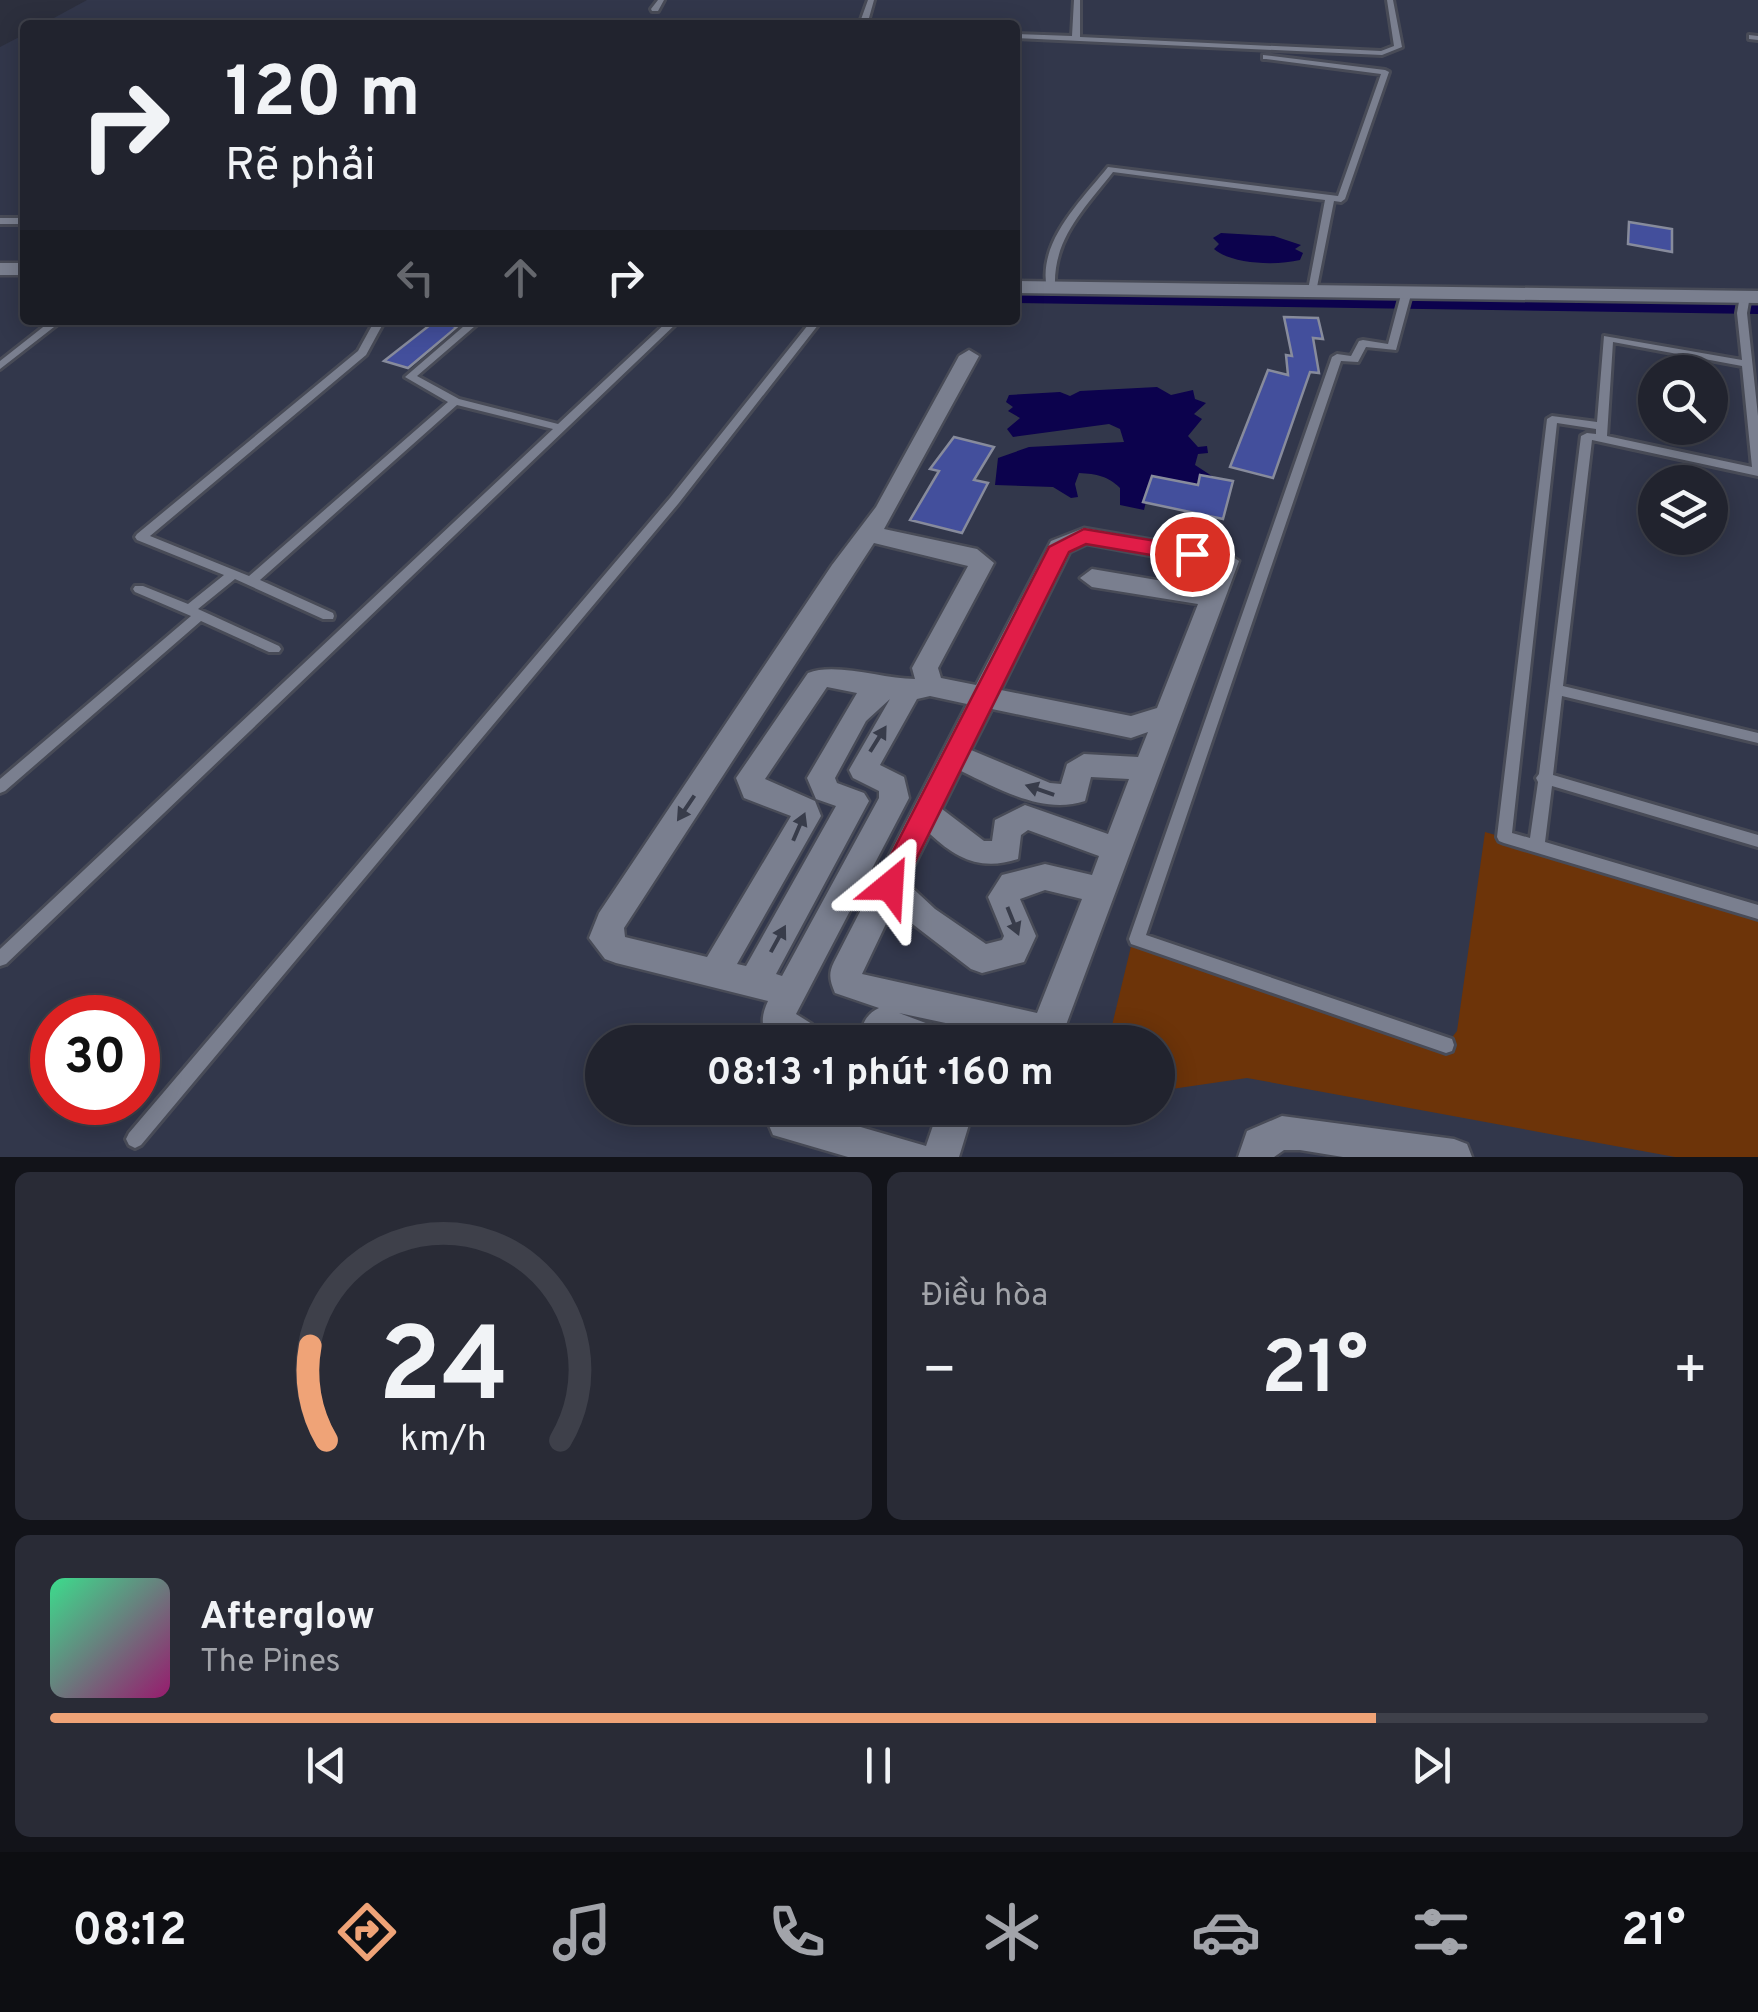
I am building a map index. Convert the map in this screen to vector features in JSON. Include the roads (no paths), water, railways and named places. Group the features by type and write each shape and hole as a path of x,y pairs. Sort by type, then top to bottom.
{"street":[{"path":"1020,287 1313,290 1405,299 1747,302"},
{"path":"790,993 616,948 605,938 610,922 886,510 969,356"},
{"path":"781,1025 779,1013 897,791 863,770 982,564 968,555 868,534"},
{"path":"1084,536 1227,560 1213,598 1051,1022 1042,1030 862,990 847,983 845,972 1060,547 1084,536"},
{"path":"1092,578 1213,598"},
{"path":"716,972 806,816 806,809 754,790 750,778 818,680 825,677 986,699 1131,727 1146,740 1149,762"},
{"path":"754,982 854,802 826,791 821,778 863,703 907,689"},
{"path":"1131,727 1168,714"},
{"path":"956,756 1048,794 1068,797 1075,793 1077,772 1084,765 1149,762"},
{"path":"927,813 965,846 982,855 1007,850 1006,829 1025,817 1116,849"},
{"path":"890,886 924,919 982,959 1013,952 1020,936 1004,897 1013,884 1045,877 1100,890"},
{"path":"793,1125 913,1157"},
{"path":"940,1157 947,1125"},
{"path":"1256,1157 1260,1143 1282,1133 1300,1133 1454,1157"}],"lane":[{"path":"655,9 660,0"},
{"path":"1076,38 1077,0"},
{"path":"1020,36 1382,54 1398,47 1390,0"},
{"path":"1050,287 1047,265 1054,248 1111,169 1341,199 1385,72 1266,57"},
{"path":"1313,290 1330,197"},
{"path":"1405,299 1392,348 1362,343 1354,360 1337,357 1137,939 1446,1045"},
{"path":"1747,302 1748,364 1758,470 1552,419 1504,837 1758,912"},
{"path":"0,366 52,325"},
{"path":"328,616 141,537 362,353 377,325"},
{"path":"471,325 410,377 455,401 561,428"},
{"path":"0,958 670,325"},
{"path":"135,1140 674,501 813,325"},
{"path":"1601,432 1608,338 1748,364"},
{"path":"250,581 455,401"},
{"path":"1537,846 1586,436 1601,432"},
{"path":"0,786 234,574"},
{"path":"138,589 274,648"},
{"path":"1555,688 1758,738"},
{"path":"1543,778 1758,841"}]}
